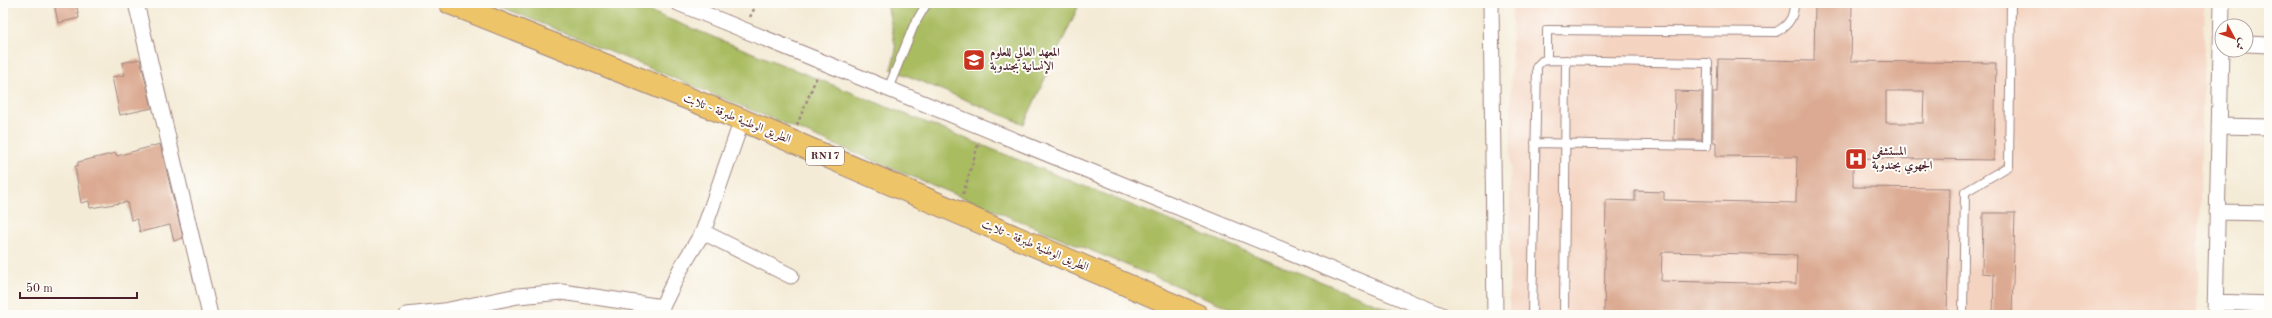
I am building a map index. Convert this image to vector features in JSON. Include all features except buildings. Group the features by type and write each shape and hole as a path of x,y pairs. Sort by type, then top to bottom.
{"main road":[{"name":"الطريق الوطنية طبرقة - تلابت","path":"450,3 742,120 1197,315"}],"street":[{"path":"136,3 210,315"},
{"path":"1491,3 1496,315"},
{"path":"2222,3 2222,18"},
{"path":"684,4 822,63 1442,315"},
{"path":"2254,44 2269,45"},
{"path":"2221,58 2215,309 2269,304"},
{"path":"407,315 444,311 518,296 562,292 660,311 703,232 742,120"},
{"path":"2219,126 2269,127"},
{"path":"2217,212 2269,213"},
{"path":"703,232 791,276"}],"lane":[{"path":"888,89 914,25 926,3"},
{"path":"1547,60 1547,30 1776,32 1784,28 1791,19 1794,3"},
{"path":"1963,315 1965,192 2009,166 2011,3"},
{"path":"1532,315 1535,143 1537,66 1542,61 1547,60 1708,63 1706,146 1535,143"},
{"path":"1564,315 1566,60"}],"path":[{"path":"790,141 822,63"},
{"path":"958,213 983,128"}],"shaded area":[{"name":"المستشفى الجهوي بجندوبة","path":"1512,3 2205,3 2197,315 1509,315"}],"green space":[{"path":"492,3 629,3 1404,315 1247,315"},
{"name":"المعهد العالي للعلوم الإنسانية بجندوبة","path":"887,3 1080,3 1024,124 891,69 896,50"}],"place":[{"name":"المعهد العالي للعلوم الإنسانية بجندوبة","path":"974,60"},
{"name":"المستشفى الجهوي بجندوبة","path":"1856,159"}]}
